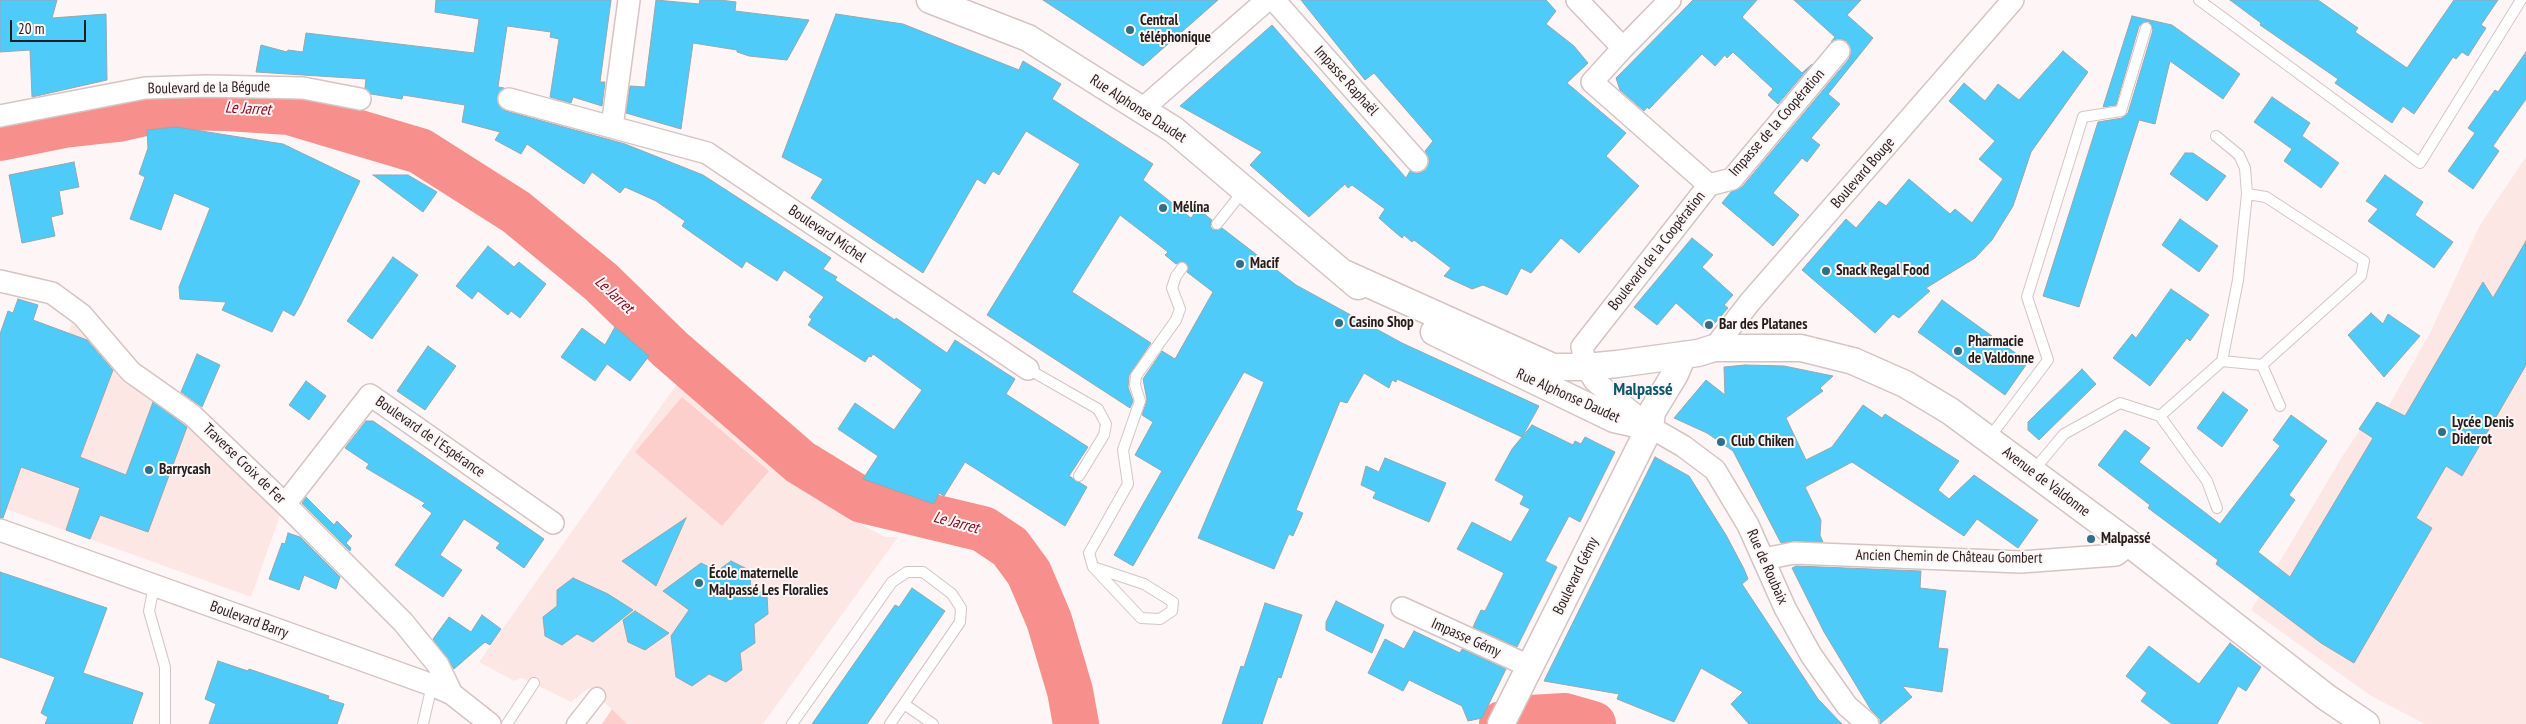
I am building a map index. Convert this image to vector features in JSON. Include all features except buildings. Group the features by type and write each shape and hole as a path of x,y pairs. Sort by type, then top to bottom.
{"street":[{"path":"612,128 629,0"},
{"name":"Rue Alphonse Daudet","path":"930,0 1028,38 1174,130 1346,274 1371,299 1492,362 1614,419 1650,427"},
{"path":"1140,110 1267,0"},
{"name":"Impasse Raphaël","path":"1274,0 1417,161"},
{"path":"1577,0 1623,48 1670,0"},
{"name":"Boulevard Bouge","path":"1714,348 1750,302 2013,0"},
{"name":"Boulevard de la Coopération","path":"1586,367 1582,347 1709,185 1592,82 1623,48"},
{"name":"Impasse de la Coopération","path":"1709,185 1732,179 1839,51"},
{"name":"Boulevard de la Bégude","path":"0,116 146,88 207,86 303,88 360,99"},
{"name":"Boulevard Michel","path":"509,99 707,153 1028,369"},
{"name":"Rue Alphonse Daudet","path":"1346,274 1553,366 1586,367 1595,381 1650,427"},
{"name":"Traverse Croix de Fer","path":"0,281 52,293 82,315 131,372 192,415 285,504 402,622 438,665 452,694"},
{"name":"Avenue de Valdonne","path":"1586,367 1683,355 1714,348 1801,348 1853,362 1905,384 1950,411 1988,438 2130,544 2326,698 2366,724"},
{"path":"1650,427 1652,412 1675,374 1683,355"},
{"name":"Boulevard de l'Espérance","path":"285,504 370,395 553,523"},
{"name":"Rue de Roubaix","path":"1650,427 1684,446 1715,470 1732,494 1764,559 1785,608 1811,655 1847,706 1868,724"},
{"name":"Boulevard Gémy","path":"1501,724 1650,427"},
{"name":"Boulevard Barry","path":"0,530 432,685 452,694 490,724"},
{"name":"Ancien Chemin de Château Gombert","path":"1764,559 1794,553 2021,562 2116,555 2130,544"},
{"name":"Impasse Gémy","path":"1402,608 1531,667"},
{"path":"575,724 597,696"}],"lane":[{"path":"2199,0 2420,163 2521,0"},
{"path":"1988,438 2048,360 2027,297 2083,116 2122,111 2146,28"},
{"path":"2160,416 2222,361 2238,280 2247,194 2245,168 2239,155 2216,136"},
{"path":"1217,224 1244,189"},
{"path":"2222,361 2262,365 2361,276 2364,261 2266,197 2247,194"},
{"path":"1093,566 1144,584 1173,602 1172,611 1160,620 1141,618 1093,566 1089,554 1128,484 1123,450 1140,401 1135,385 1136,376 1176,320 1180,308 1172,288 1176,276 1182,268"},
{"path":"2262,365 2280,406"},
{"path":"1028,369 1098,409 1106,424 1104,435 1079,476"},
{"path":"2033,472 2064,434 2120,404 2160,416 2207,481 2217,508"},
{"path":"792,724 892,582 906,572 923,572 952,594 961,608 960,622 890,724"},
{"path":"154,586 149,612 165,668 165,724"},
{"path":"507,724 534,683"},
{"path":"423,724 432,685"},
{"path":"904,704 933,724"}],"shaded area":[{"name":"Lycée Denis Diderot","path":"2526,157 2526,724 2425,724 2371,696 2251,610 2342,457 2378,402 2388,407 2430,333 2480,225"},
{"path":"73,319 122,381 189,421 282,510 251,597 0,507 0,369 51,387"},
{"name":"École maternelle Malpassé Les Floralies","path":"679,381 808,490 847,517 885,537 898,537 763,724 627,724 589,688 571,702 522,678 514,681 479,662"},
{"path":"682,397 769,471 722,526 635,452"},
{"path":"612,709 627,724 602,724"}],"waterway":[{"name":"Le Jarret","path":"0,138 64,125 118,119 171,107 227,108 289,112 420,151 516,212 601,282 670,349 800,462 862,500 983,529 1010,547 1029,573 1049,620 1070,691 1076,724"},
{"name":"Le Jarret","path":"1502,724 1530,718 1565,716 1593,724"}],"place":[{"name":"Central téléphonique","path":"1130,30"},
{"name":"Mélína","path":"1163,208"},
{"name":"Macif","path":"1240,264"},
{"name":"Snack Regal Food","path":"1826,271"},
{"name":"Casino Shop","path":"1339,323"},
{"name":"Bar des Platanes","path":"1709,325"},
{"name":"Pharmacie de Valdonne","path":"1958,351"},
{"name":"Lycée Denis Diderot","path":"2442,432"},
{"name":"Club Chiken","path":"1721,442"},
{"name":"Barrycash","path":"149,470"},
{"name":"Malpassé","path":"2091,539"},
{"name":"École maternelle Malpassé Les Floralies","path":"699,583"}],"district":[{"name":"Malpassé","path":"1643,390"}]}
